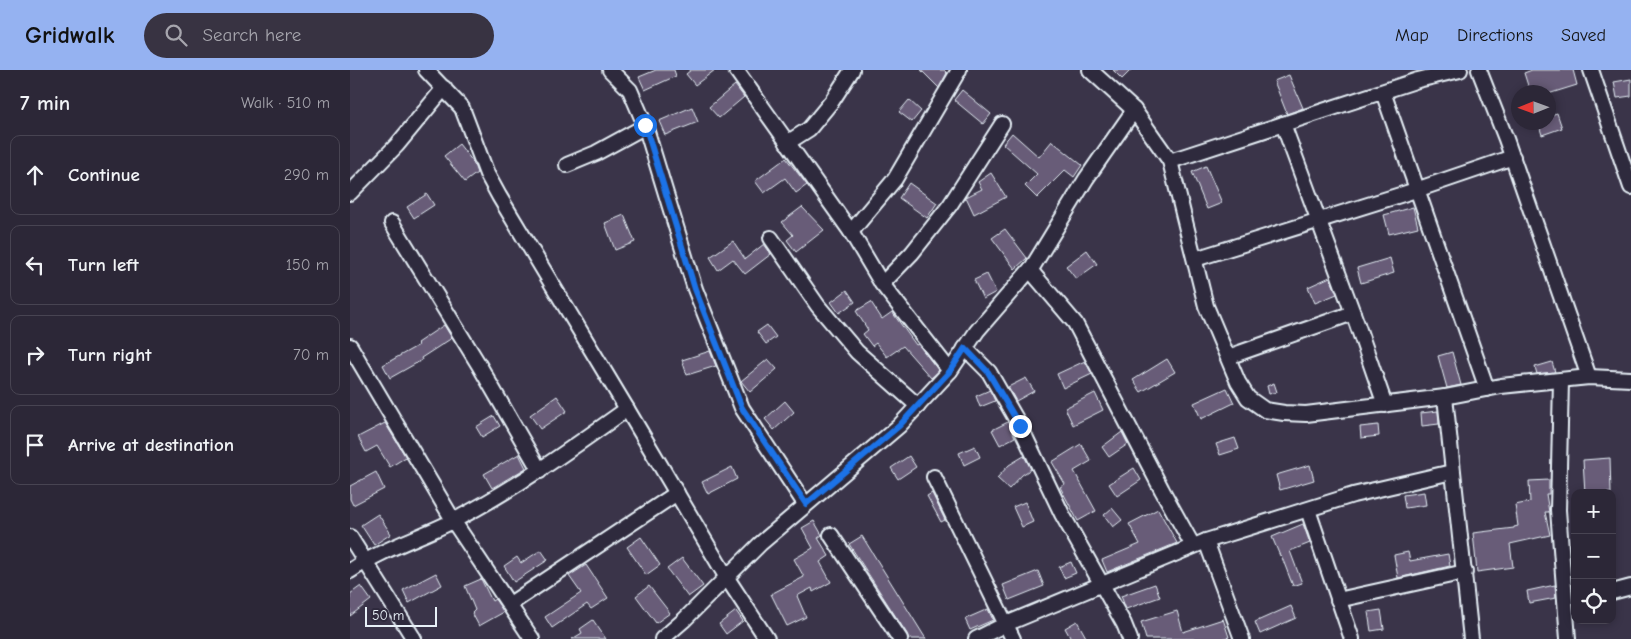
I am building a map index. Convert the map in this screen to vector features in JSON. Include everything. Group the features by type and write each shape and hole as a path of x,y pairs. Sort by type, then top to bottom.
{"street":[{"path":"426,70 462,108 487,174 499,196 726,578 768,639"},
{"path":"610,70 630,90 645,125 695,289 742,408 806,504"},
{"path":"736,70 850,232 882,284 950,371"},
{"path":"786,143 809,129 832,101 852,70"},
{"path":"850,232 895,179 959,70"},
{"path":"1170,161 1418,80 1460,70"},
{"path":"1479,70 1513,157 1589,378"},
{"path":"1591,70 1631,187"},
{"path":"1092,71 1134,110 1170,161 1206,306 1238,382 1248,398 1265,410 1306,414 1445,397 1501,386 1589,378 1631,379"},
{"path":"350,193 397,145 444,88"},
{"path":"1383,92 1487,389"},
{"path":"662,639 684,620 760,544 899,426 950,371 977,331 1030,270 1086,179 1134,110"},
{"path":"882,284 912,253 950,205 1002,124"},
{"path":"1283,124 1385,405"},
{"path":"567,166 640,130 645,125"},
{"path":"1194,259 1416,190 1513,157"},
{"path":"392,223 479,365 540,471"},
{"path":"771,238 818,306 857,352 918,406"},
{"path":"1030,270 1075,323 1199,544 1242,639"},
{"path":"1228,357 1353,313"},
{"path":"350,346 454,521 532,639"},
{"path":"965,348 988,372 1020,426 1062,514 1124,624 1130,639"},
{"path":"1561,381 1558,510 1570,602 1568,639"},
{"path":"1445,397 1471,639"},
{"path":"350,571 364,561 454,521 540,471 627,409"},
{"path":"976,639 1006,624 1199,544 1353,495 1452,472"},
{"path":"934,477 1013,639"},
{"path":"510,604 677,494"},
{"path":"1308,510 1352,639"},
{"path":"830,535 900,639"},
{"path":"350,537 414,639"},
{"path":"1338,600 1465,572"},
{"path":"1616,591 1631,587"}],"building":[{"path":"656,70 674,70 676,76 645,90 639,77"},
{"path":"691,70 715,70 695,85 686,74"},
{"path":"921,70 944,70 947,73 939,88"},
{"path":"1113,70 1131,70 1122,79"},
{"path":"1532,70 1573,70 1577,85 1556,92 1556,85 1528,85 1524,73"},
{"path":"1289,75 1303,108 1287,114 1274,81"},
{"path":"1631,79 1631,96 1617,98 1614,82"},
{"path":"735,85 744,97 719,118 709,107"},
{"path":"962,90 991,114 983,124 954,100"},
{"path":"909,100 921,111 912,122 899,112"},
{"path":"692,107 698,122 665,135 659,121"},
{"path":"1556,113 1562,128 1542,135 1540,130 1556,130"},
{"path":"1012,133 1039,157 1052,141 1082,165 1074,177 1065,170 1037,198 1025,186 1037,174 1003,144"},
{"path":"459,144 473,162 477,173 465,182 444,156"},
{"path":"786,158 807,185 796,193 785,178 764,193 755,181"},
{"path":"1206,166 1222,203 1207,209 1192,172"},
{"path":"991,173 1006,197 974,214 966,197 982,189 978,182"},
{"path":"909,183 937,203 927,218 899,198"},
{"path":"427,194 434,205 414,218 407,207"},
{"path":"802,207 824,230 796,252 787,240 793,235 782,222"},
{"path":"1413,207 1418,227 1389,234 1384,215"},
{"path":"624,215 635,242 615,250 605,223"},
{"path":"1005,229 1027,258 1015,269 992,238"},
{"path":"733,241 745,259 764,244 771,254 745,274 733,259 718,270 710,257"},
{"path":"1087,250 1097,264 1076,279 1066,266"},
{"path":"1390,258 1394,273 1361,283 1357,268"},
{"path":"987,274 996,292 983,299 974,280"},
{"path":"1330,277 1337,294 1315,303 1308,287"},
{"path":"847,290 855,302 839,313 831,302"},
{"path":"871,302 882,319 892,312 916,345 918,344 939,371 931,378 903,346 887,357 876,343 872,346 863,334 868,330 856,311"},
{"path":"444,325 452,338 421,358 422,360 390,378 383,365 419,345 417,343"},
{"path":"767,325 776,337 766,344 757,332"},
{"path":"710,351 716,366 687,375 682,360"},
{"path":"1452,352 1461,385 1447,388 1438,356"},
{"path":"768,359 777,369 750,392 741,381"},
{"path":"1167,359 1175,372 1141,392 1133,380"},
{"path":"1085,361 1092,374 1063,388 1057,374"},
{"path":"1552,362 1555,372 1537,374 1535,367"},
{"path":"1026,378 1034,391 1016,401 1008,387"},
{"path":"1274,383 1277,392 1269,394 1267,386"},
{"path":"1227,388 1234,403 1201,419 1194,403"},
{"path":"990,390 995,401 980,407 976,396"},
{"path":"1095,393 1103,410 1073,425 1065,408"},
{"path":"557,396 567,411 540,429 530,415"},
{"path":"785,401 794,412 774,430 765,419"},
{"path":"1438,411 1439,424 1422,426 1421,413"},
{"path":"494,416 500,426 482,437 476,427"},
{"path":"1008,422 1015,437 1000,445 992,430"},
{"path":"385,423 406,457 390,467 377,446 366,452 358,437"},
{"path":"1378,425 1379,436 1361,438 1360,427"},
{"path":"1122,432 1128,444 1109,457 1102,447"},
{"path":"1235,438 1239,449 1220,455 1216,444"},
{"path":"1081,444 1091,461 1074,471 1096,511 1078,521 1060,487 1065,484 1052,462"},
{"path":"975,446 980,457 964,465 959,453"},
{"path":"519,454 526,468 492,488 484,474"},
{"path":"909,456 916,467 898,479 891,468"},
{"path":"1024,456 1031,469 1022,475 1009,489 997,478 1009,465"},
{"path":"1610,458 1611,489 1585,489 1583,460"},
{"path":"1310,465 1314,480 1280,490 1276,475"},
{"path":"732,467 737,479 708,494 702,482"},
{"path":"1134,468 1141,480 1117,496 1109,484"},
{"path":"376,472 384,489 353,505 350,499 350,486"},
{"path":"1549,480 1549,494 1546,494 1549,512 1545,512 1550,535 1510,544 1513,567 1477,572 1473,533 1518,526 1515,505 1530,502 1529,481"},
{"path":"1424,492 1426,505 1405,508 1403,495"},
{"path":"932,493 945,520 941,522 927,496"},
{"path":"1025,502 1033,522 1022,527 1013,507"},
{"path":"1112,508 1122,520 1113,527 1104,515"},
{"path":"1158,509 1177,543 1107,572 1102,560 1140,544 1129,524"},
{"path":"378,514 391,534 374,545 361,525"},
{"path":"814,521 822,535 818,538 829,556 820,562 831,582 813,592 812,588 797,596 806,617 787,626 771,594 804,577 794,559 813,548 802,528"},
{"path":"1303,524 1310,543 1290,551 1302,583 1293,586 1272,537"},
{"path":"862,536 926,639 909,639 849,544"},
{"path":"641,537 660,565 646,575 627,547"},
{"path":"541,550 548,560 514,582 504,566 517,557 521,563"},
{"path":"1408,552 1410,561 1448,554 1450,566 1398,578 1394,555"},
{"path":"682,558 703,586 688,597 667,569"},
{"path":"1071,562 1076,573 1064,578 1059,567"},
{"path":"586,565 608,598 591,609 587,604 552,628 545,617 581,593 569,576"},
{"path":"1038,571 1044,586 1009,600 1003,585"},
{"path":"436,573 442,585 409,603 403,590"},
{"path":"481,579 492,601 495,599 504,612 479,626 472,613 475,610 465,586"},
{"path":"1155,584 1160,597 1126,609 1121,596"},
{"path":"1555,585 1556,598 1529,603 1527,591"},
{"path":"361,586 371,600 350,616 350,594"},
{"path":"649,586 670,613 656,623 636,596"},
{"path":"1291,606 1296,618 1260,634 1255,622"},
{"path":"988,609 993,620 970,630 965,619"},
{"path":"1381,610 1384,629 1371,631 1368,612"},
{"path":"736,611 743,621 726,634 719,624"},
{"path":"1177,611 1183,632 1223,619 1229,637 1222,639 1146,639 1141,622"},
{"path":"593,620 606,639 572,639 582,633 580,629"},
{"path":"1077,621 1087,639 1071,639 1065,628"}],"route":[{"path":"645,125 695,289 742,408 806,504 899,426 950,371 965,348 988,372 1020,426"}]}
